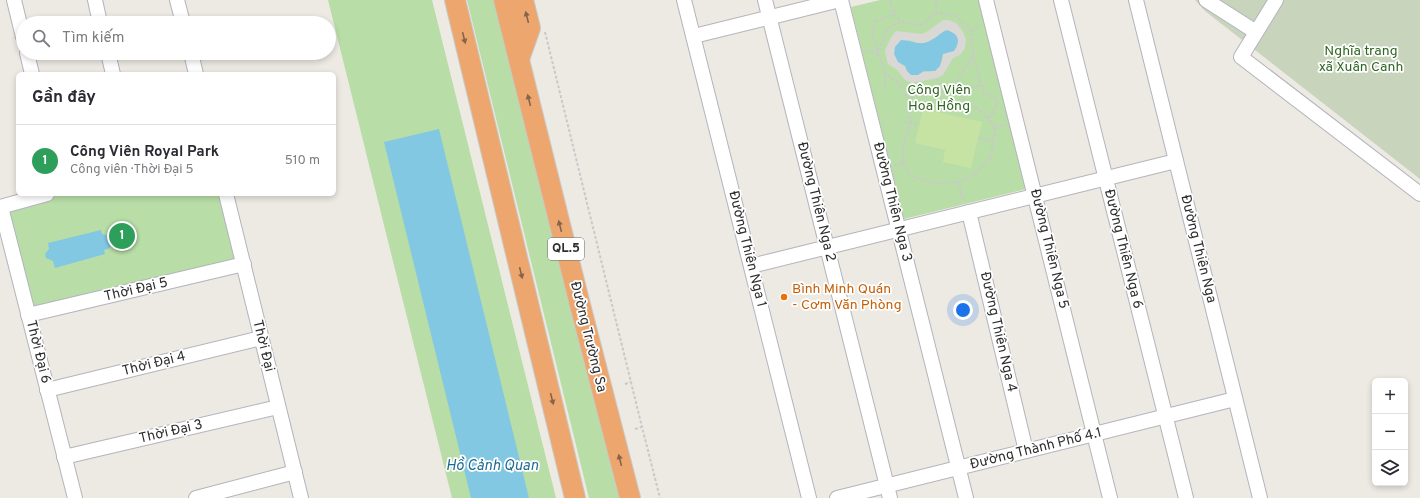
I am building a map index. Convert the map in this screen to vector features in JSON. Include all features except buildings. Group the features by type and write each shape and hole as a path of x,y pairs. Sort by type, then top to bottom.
{"highway":[{"path":"441,0 496,218 516,251"},
{"path":"455,0 576,498"},
{"name":"Đường Trường Sa","path":"504,0 630,498"},
{"path":"519,59 530,28 523,0"},
{"path":"558,425 557,469 563,498"}],"street":[{"path":"14,0 18,16"},
{"path":"95,0 98,16"},
{"path":"177,0 181,16"},
{"name":"Đường Thiên Nga 1","path":"684,0 809,498"},
{"name":"Đường Thiên Nga 2","path":"765,0 888,492"},
{"path":"694,36 841,0"},
{"name":"Đường Thiên Nga 3","path":"841,0 966,498"},
{"name":"Đường Thiên Nga 5","path":"986,0 1110,498"},
{"name":"Đường Thiên Nga 6","path":"1061,0 1186,498"},
{"name":"Đường Thiên Nga","path":"1136,0 1260,498"},
{"path":"1206,0 1256,32"},
{"path":"1276,0 1241,57 1420,194"},
{"path":"29,60 32,72"},
{"path":"110,60 113,72"},
{"path":"193,60 196,72"},
{"path":"751,266 1176,161"},
{"path":"1,207 37,196"},
{"name":"Thời Đại","path":"227,196 301,498"},
{"name":"Thời Đại 6","path":"1,207 75,498"},
{"name":"Đường Thiên Nga 4","path":"967,212 1026,451"},
{"name":"Thời Đại 5","path":"28,315 244,264"},
{"name":"Thời Đại 4","path":"47,390 261,338"},
{"name":"Đường Thành Phố 4.1","path":"837,498 888,492 958,468 1235,399"},
{"name":"Thời Đại 3","path":"64,458 278,407"},
{"path":"196,498 295,472"}],"path":[{"path":"890,0 894,14 900,22"},
{"path":"936,0 936,13"},
{"path":"878,53 888,28 900,22 920,26 936,13 955,15 971,31 973,55 984,93 995,98 997,105 989,119"},
{"path":"885,88 885,73 872,34 875,22 894,14"},
{"path":"545,30 660,498"},
{"path":"950,105 954,86 973,55"},
{"path":"885,73 912,94"},
{"path":"937,78 941,92"},
{"path":"957,91 982,85"},
{"path":"912,94 910,123 904,142 902,163 911,175 931,183 959,182 975,174 991,158 995,128 984,113 964,100 954,86"},
{"path":"904,94 924,96 941,92 954,86"},
{"path":"904,122 919,125"},
{"path":"978,138 993,141"},
{"path":"959,182 967,212"},
{"path":"625,384 631,382"},
{"path":"636,429 642,427"}],"green space":[{"path":"328,0 432,0 556,498 452,498 336,32 336,16 332,16"},
{"path":"467,0 497,0 621,498 589,498"},
{"name":"Công Viên Hoa Hồng","path":"880,0 979,0 1026,189 904,219 851,7"},
{"name":"Nghĩa trang xã Xuân Canh","path":"1195,0 1420,0 1420,179 1205,11"},
{"path":"923,109 982,122 971,168 943,162 945,150 915,143"},
{"path":"40,196 227,196 244,264 28,315 1,207"}],"shaded area":[{"path":"943,20 956,23 962,30 966,39 965,48 960,55 953,58 943,75 937,78 912,83 905,80 897,70 888,64 885,50 891,37 896,31 922,34","holes":["937,37 954,51 943,53 942,61 930,72 907,71 905,66 908,40 918,43 925,43"]}],"water":[{"path":"947,30 958,38 958,44 954,51 943,54 940,66 935,71 924,71 918,75 911,75 905,66 898,62 894,54 895,47 901,40 924,43 931,41"},
{"name":"Hồ Cảnh Quan","path":"439,129 529,498 471,498 384,142"},
{"path":"101,230 102,234 109,237 111,241 110,248 104,250 105,254 55,268 53,261 46,258 45,254 49,249 48,243"}],"place":[{"name":"Công Viên Royal Park","path":"122,236"},
{"name":"Bình Minh Quán - Cơm Văn Phòng","path":"784,297"}]}
